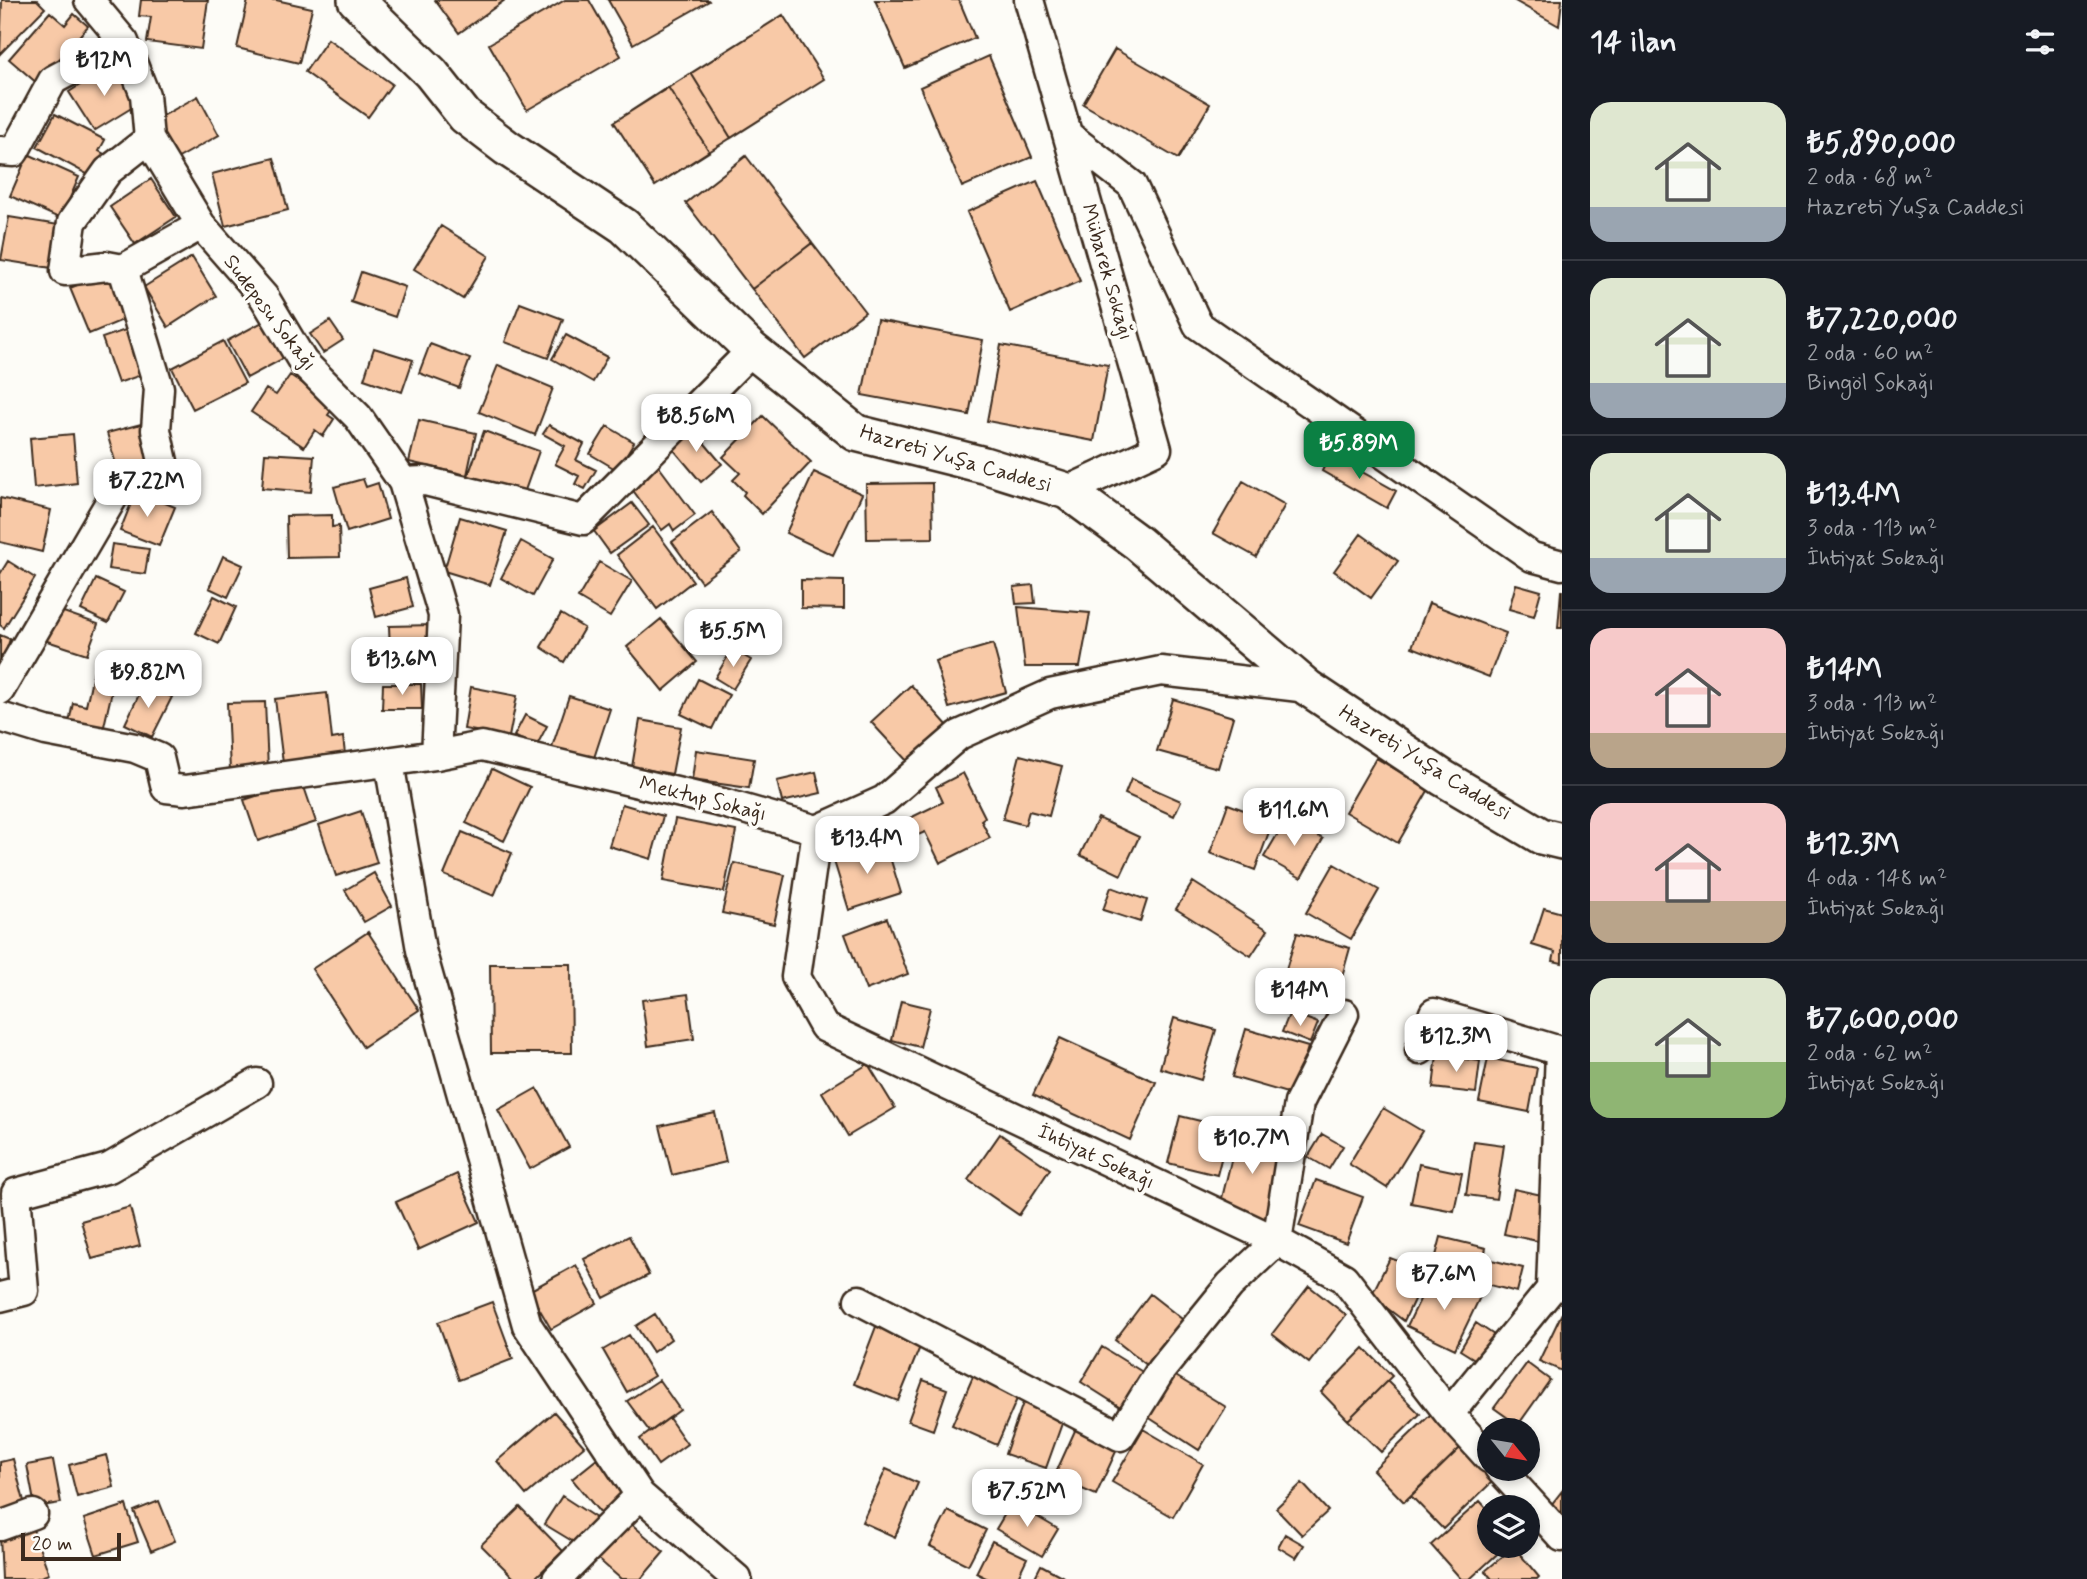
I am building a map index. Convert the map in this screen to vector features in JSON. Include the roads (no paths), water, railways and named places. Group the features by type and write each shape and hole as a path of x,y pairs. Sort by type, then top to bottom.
{"street":[{"name":"Sudeposu Sokağı","path":"89,0 124,42 145,95 149,139 201,225 264,297 303,362 358,417 403,482 443,615 436,755"},
{"name":"Hazreti Yuşa Caddesi","path":"356,0 431,73 466,116 507,148 624,226 752,350 856,433 984,465 1067,492 1138,543 1308,688 1443,778 1541,836 1562,841"},
{"name":"Mübarek Sokağı","path":"1029,0 1157,449 1067,492"},
{"path":"0,151 15,152 53,80 124,42"},
{"path":"1069,136 1132,185 1198,325 1532,557 1562,565"},
{"path":"149,139 108,171 72,222 65,271 107,266 123,270 201,225"},
{"path":"0,690 116,492 167,480 156,430 159,388 123,270"},
{"path":"403,482 425,481 583,520 752,350"},
{"path":"817,830 884,800 959,735 1049,694 1161,671 1308,688"},
{"name":"Mektup Sokağı","path":"0,716 46,731 135,748 159,758 166,788 184,790 389,762 482,746 723,803 817,830"},
{"path":"389,762 421,950 527,1325 640,1495 737,1579"},
{"name":"İhtiyat Sokağı","path":"817,830 796,977 824,1027 1277,1241 1344,1278 1449,1414 1477,1445"},
{"path":"1420,1050 1434,1013 1560,1051 1556,1288 1449,1414"},
{"path":"859,1300 1120,1436 1161,1370 1230,1285 1277,1241 1299,1103 1344,1014"},
{"path":"0,1297 24,1291 16,1194 109,1168 257,1083"},
{"path":"1511,1481 1562,1537"},
{"path":"557,1579 640,1495"},
{"path":"0,1526 33,1514"}]}
